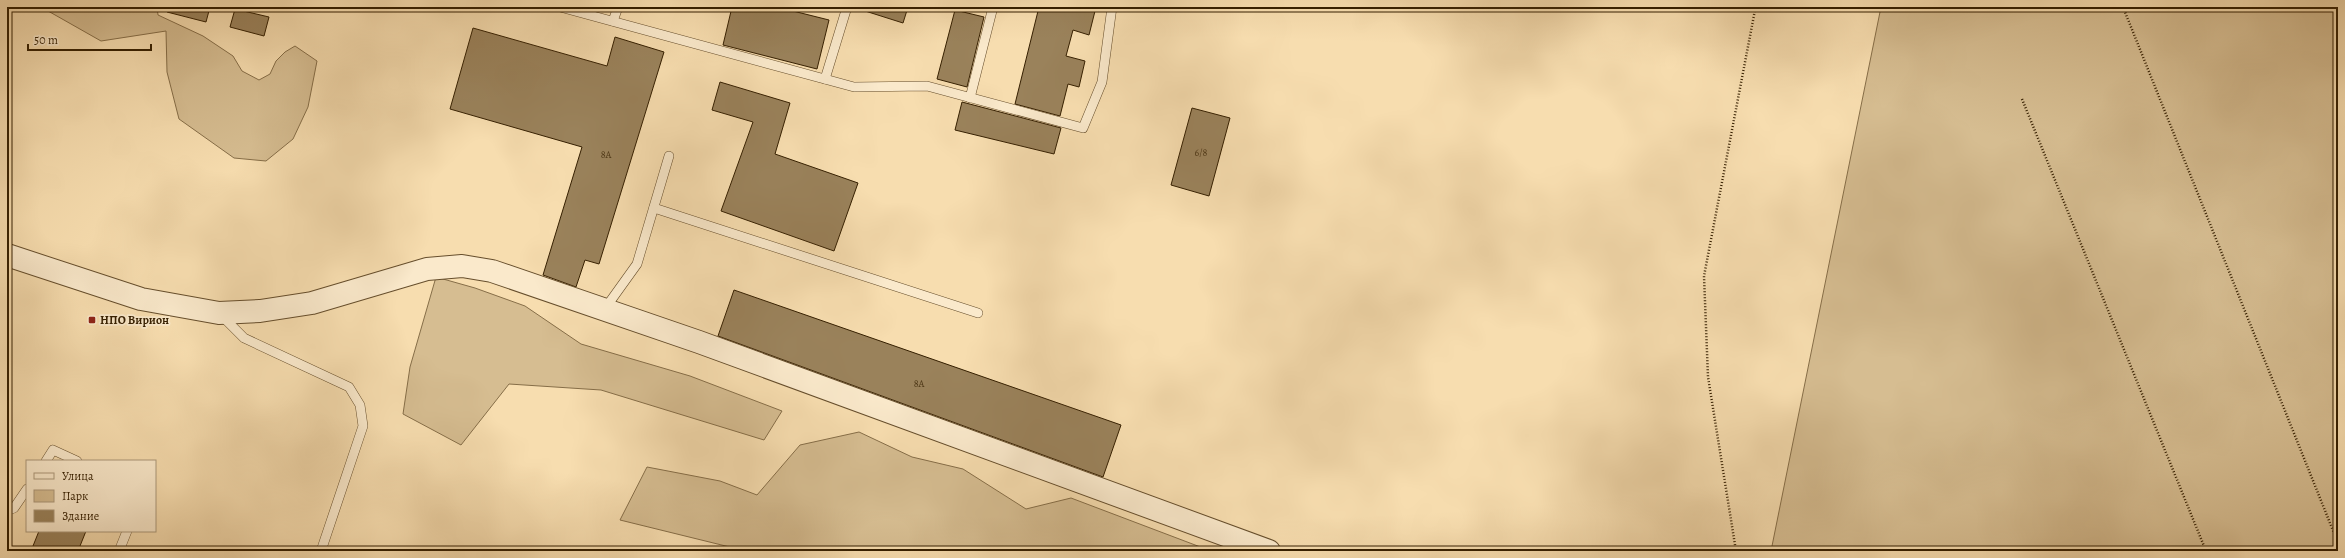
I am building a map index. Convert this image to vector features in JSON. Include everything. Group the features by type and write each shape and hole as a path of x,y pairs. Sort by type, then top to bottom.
{"street":[{"path":"7,255 100,287 155,302 219,312 260,311 312,303 427,269 462,266 492,271 603,311 699,342 1269,551"}],"lane":[{"path":"560,7 854,87 927,86 1083,128 1102,82 1112,7"},
{"path":"614,21 618,7"},
{"path":"825,79 846,7"},
{"path":"970,98 993,7"},
{"path":"603,311 636,264 669,156"},
{"path":"654,208 978,312"},
{"path":"219,312 244,338 349,387 360,405 363,426 321,551"},
{"path":"47,460 53,450 75,460"},
{"path":"7,511 14,508 26,490"},
{"path":"119,551 127,532"}],"path":[{"path":"1746,7 1755,10 1765,7"},
{"path":"2122,7 2338,543"},
{"path":"1736,551 1708,377 1704,276 1755,10"},
{"path":"2022,99 2206,551"}],"green space":[{"path":"41,7 157,7 158,15 203,36 233,56 242,71 259,80 270,74 276,61 285,52 295,46 317,61 308,107 293,139 266,161 234,158 179,119 167,72 166,31 101,41"},
{"path":"1881,7 2338,7 2338,551 1771,551"},
{"path":"436,277 475,288 525,306 581,344 690,376 782,411 764,440 601,390 509,384 461,445 403,414 410,367"},
{"path":"859,432 912,457 963,469 1026,509 1071,498 1211,551 746,551 620,520 647,467 720,481 757,495 800,445"}],"building":[{"path":"168,7 210,7 206,22 167,12"},
{"path":"732,7 777,7 829,20 817,69 723,45"},
{"path":"862,7 908,7 903,23 862,10"},
{"path":"1039,7 1096,7 1089,35 1073,30 1066,56 1085,61 1079,87 1068,84 1060,116 1015,104"},
{"path":"235,9 269,17 264,36 230,27"},
{"path":"955,10 984,17 967,87 937,79"},
{"path":"473,28 607,66 615,37 664,52 599,264 585,260 576,287 543,275 582,147 450,109"},
{"path":"720,82 790,103 775,154 858,183 834,251 721,211 753,122 712,110"},
{"path":"962,102 1061,128 1054,154 955,130"},
{"path":"1192,108 1230,118 1209,196 1171,185"},
{"path":"734,290 1121,425 1103,477 718,336"},
{"path":"39,532 86,532 78,551 31,551"}],"place":[{"name":"НПО Вирион","path":"92,320"}]}
